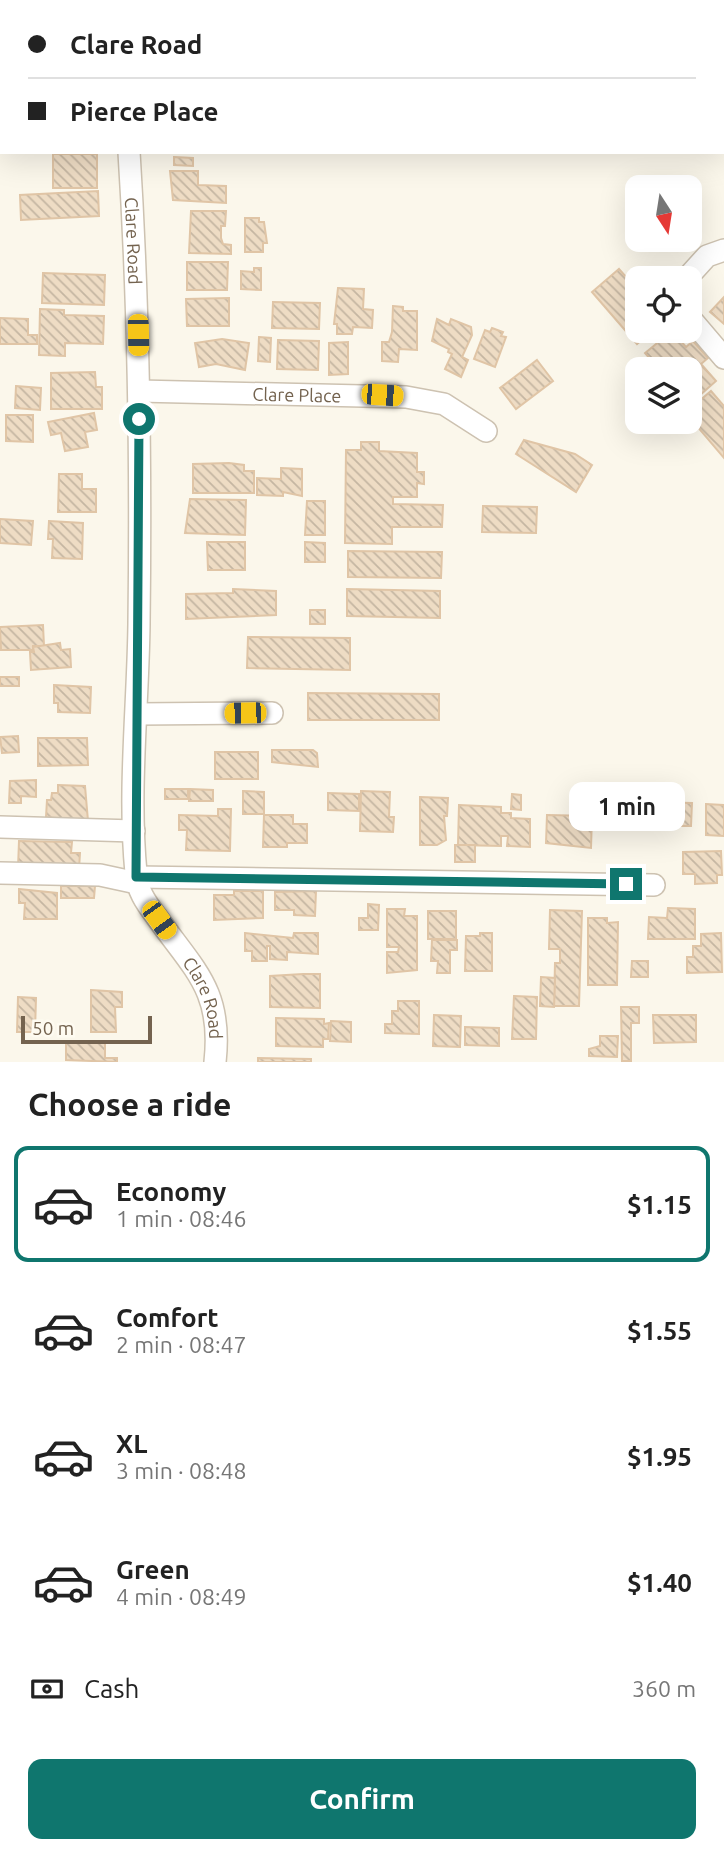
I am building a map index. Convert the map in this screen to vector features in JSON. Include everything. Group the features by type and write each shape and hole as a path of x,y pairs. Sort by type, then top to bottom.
{"street":[{"name":"Clare Road","path":"129,154 139,391 138,714 134,831 137,880 149,906 210,991 216,1023 215,1062"},
{"path":"698,266 707,256 724,250"},
{"path":"702,332 724,358"},
{"name":"Clare Place","path":"139,391 406,397 444,404 486,431"},
{"path":"138,714 272,713"},
{"path":"0,827 134,831"},
{"path":"0,873 100,875 137,880 654,885"}],"building":[{"path":"53,154 97,154 97,188 53,188"},
{"path":"174,157 193,158 193,166 174,165"},
{"path":"170,171 198,171 198,185 226,186 226,203 173,200"},
{"path":"98,191 99,216 21,220 20,195"},
{"path":"191,211 226,211 225,226 221,226 221,238 223,244 231,245 231,254 189,253"},
{"path":"245,218 259,218 259,222 264,222 267,243 263,243 263,252 245,252"},
{"path":"187,262 228,262 227,290 187,290"},
{"path":"254,268 261,268 261,290 241,289 241,271 254,272"},
{"path":"619,269 625,276 625,330 592,292"},
{"path":"43,273 105,275 104,305 42,303"},
{"path":"338,288 364,289 363,309 373,310 372,328 353,327 352,334 337,334 337,324 334,324"},
{"path":"724,297 724,324 710,312"},
{"path":"229,298 229,326 187,326 186,299"},
{"path":"273,302 320,303 319,329 272,328"},
{"path":"393,306 403,307 403,311 417,311 417,350 399,349 398,362 382,361 382,342 389,342 392,332"},
{"path":"40,309 64,310 64,315 104,316 103,344 65,343 65,356 39,355"},
{"path":"0,318 28,319 28,335 37,335 37,344 0,344"},
{"path":"437,319 449,325 451,319 471,327 472,335 462,357 468,360 461,377 445,369 452,354 448,352 449,349 432,341"},
{"path":"492,328 503,332 501,336 506,337 495,367 474,359 485,330 490,332"},
{"path":"259,337 271,338 270,362 258,361"},
{"path":"222,339 249,343 245,370 216,364 199,367 195,343"},
{"path":"278,340 319,341 318,370 277,369"},
{"path":"348,342 348,374 329,375 329,343"},
{"path":"657,343 682,343 686,347 695,343 708,358 702,363 702,357 648,357 645,353"},
{"path":"537,360 553,381 516,409 500,388"},
{"path":"702,365 716,381 702,393"},
{"path":"95,372 96,387 102,387 102,409 51,409 51,373"},
{"path":"16,386 41,388 40,410 15,408"},
{"path":"711,391 724,406 724,458 702,432 702,399"},
{"path":"94,413 97,430 85,432 88,447 65,451 61,433 51,435 48,422"},
{"path":"6,415 33,415 33,442 6,441"},
{"path":"524,440 575,454 592,465 576,492 516,454"},
{"path":"361,442 379,442 379,451 417,453 417,472 424,472 424,484 417,483 417,497 393,497 393,504 443,505 442,527 392,527 392,544 345,543 346,450 361,450"},
{"path":"193,464 244,465 244,471 254,471 254,493 193,493"},
{"path":"281,468 302,469 302,496 283,492 283,496 257,495 257,478 281,479"},
{"path":"59,474 82,474 82,489 96,489 96,512 58,512"},
{"path":"190,499 246,500 245,535 185,533"},
{"path":"307,501 325,501 325,535 305,535"},
{"path":"483,506 537,507 536,533 482,532"},
{"path":"0,519 33,521 31,545 0,543"},
{"path":"49,521 83,523 82,559 52,558 53,539 48,539"},
{"path":"207,542 245,542 245,570 208,570"},
{"path":"305,542 325,543 325,562 305,562"},
{"path":"348,551 442,552 441,578 348,577"},
{"path":"233,589 276,591 276,615 186,619 186,594 233,593"},
{"path":"347,589 440,591 440,618 347,616"},
{"path":"310,610 325,610 325,624 310,624"},
{"path":"43,625 44,646 33,646 33,650 1,650 0,627"},
{"path":"248,637 350,638 350,670 247,668"},
{"path":"60,643 61,650 70,649 71,667 31,670 30,652 34,652 33,647"},
{"path":"0,677 19,677 19,686 0,686"},
{"path":"54,685 91,687 90,713 58,712 58,703 54,703"},
{"path":"308,693 439,694 439,720 308,720"},
{"path":"18,736 19,752 2,753 0,737"},
{"path":"38,738 87,738 88,765 38,766"},
{"path":"272,750 313,750 317,753 318,767 272,762"},
{"path":"215,752 258,752 258,779 215,779"},
{"path":"36,780 36,797 21,796 21,803 9,803 10,781"},
{"path":"58,785 85,786 88,821 46,817 47,800 51,800 52,793 58,793"},
{"path":"165,789 188,789 188,799 165,799"},
{"path":"190,789 213,790 213,801 189,801"},
{"path":"243,791 264,792 264,814 243,814"},
{"path":"361,791 390,792 389,817 394,817 393,832 360,831"},
{"path":"328,793 359,794 359,811 328,810"},
{"path":"512,794 521,795 521,810 511,809"},
{"path":"634,795 652,796 652,802 692,803 691,826 659,826 659,818 652,818 652,812 634,812"},
{"path":"420,797 448,798 447,816 444,816 446,840 437,845 420,845"},
{"path":"602,798 623,799 622,822 602,821"},
{"path":"706,804 724,805 724,836 706,835"},
{"path":"459,805 501,807 501,813 511,813 511,818 530,819 530,847 507,846 508,836 501,836 501,846 458,845"},
{"path":"218,809 231,809 230,851 186,850 187,830 179,830 179,815 218,816"},
{"path":"264,815 293,815 293,824 307,824 307,843 287,843 287,847 263,847"},
{"path":"547,815 592,816 591,848 546,843"},
{"path":"19,841 72,842 71,853 80,853 79,869 18,868"},
{"path":"455,845 475,845 475,862 455,862"},
{"path":"721,851 722,875 717,875 717,883 695,884 695,874 683,874 683,852"},
{"path":"61,886 95,886 94,898 61,898"},
{"path":"19,889 57,893 57,919 24,919 25,903 19,903"},
{"path":"234,891 263,891 263,918 214,920 214,895 234,895"},
{"path":"316,891 315,916 294,915 294,910 275,910 275,892"},
{"path":"368,904 379,905 378,930 359,930 359,918 368,918"},
{"path":"668,908 695,909 695,939 648,939 649,917 667,918"},
{"path":"387,909 405,909 404,916 417,916 417,970 387,973 387,952 398,952 399,947 387,947"},
{"path":"550,910 582,911 579,1006 554,1006 555,963 560,963 560,949 549,949"},
{"path":"428,911 456,911 456,939 428,939"},
{"path":"588,918 607,918 607,923 618,922 617,985 588,985"},
{"path":"245,933 293,938 294,933 318,933 318,954 287,952 287,960 270,959 270,946 267,946 267,961 252,961 252,951 245,951"},
{"path":"480,933 492,933 492,971 465,971 466,936 480,936"},
{"path":"721,933 722,972 687,973 687,957 693,957 693,946 701,946 701,934"},
{"path":"432,940 457,940 457,950 450,950 450,973 437,973 438,961 431,961"},
{"path":"632,961 648,961 648,977 631,977"},
{"path":"320,974 320,1008 270,1007 270,976"},
{"path":"541,977 555,978 554,1007 540,1006"},
{"path":"91,990 122,992 122,1007 115,1007 116,1032 91,1032"},
{"path":"514,996 537,997 536,1039 512,1039"},
{"path":"18,997 36,998 35,1032 17,1032"},
{"path":"398,1001 419,1001 419,1034 385,1033 385,1024 392,1024 392,1011 398,1011"},
{"path":"621,1007 639,1007 639,1023 631,1023 631,1061 622,1061"},
{"path":"434,1015 461,1016 460,1047 433,1046"},
{"path":"653,1015 696,1015 696,1042 654,1043"},
{"path":"276,1018 324,1019 324,1024 329,1023 328,1039 323,1039 323,1047 276,1046"},
{"path":"331,1021 351,1022 351,1042 330,1041"},
{"path":"465,1027 499,1028 499,1046 465,1045"},
{"path":"600,1036 618,1036 617,1057 589,1056 589,1049 600,1046"},
{"path":"66,1043 105,1043 105,1058 117,1058 117,1062 66,1060"},
{"path":"258,1058 311,1059 311,1062 258,1062"}],"route":[{"path":"139,419 138,714 134,831 136,877 626,884"}]}
